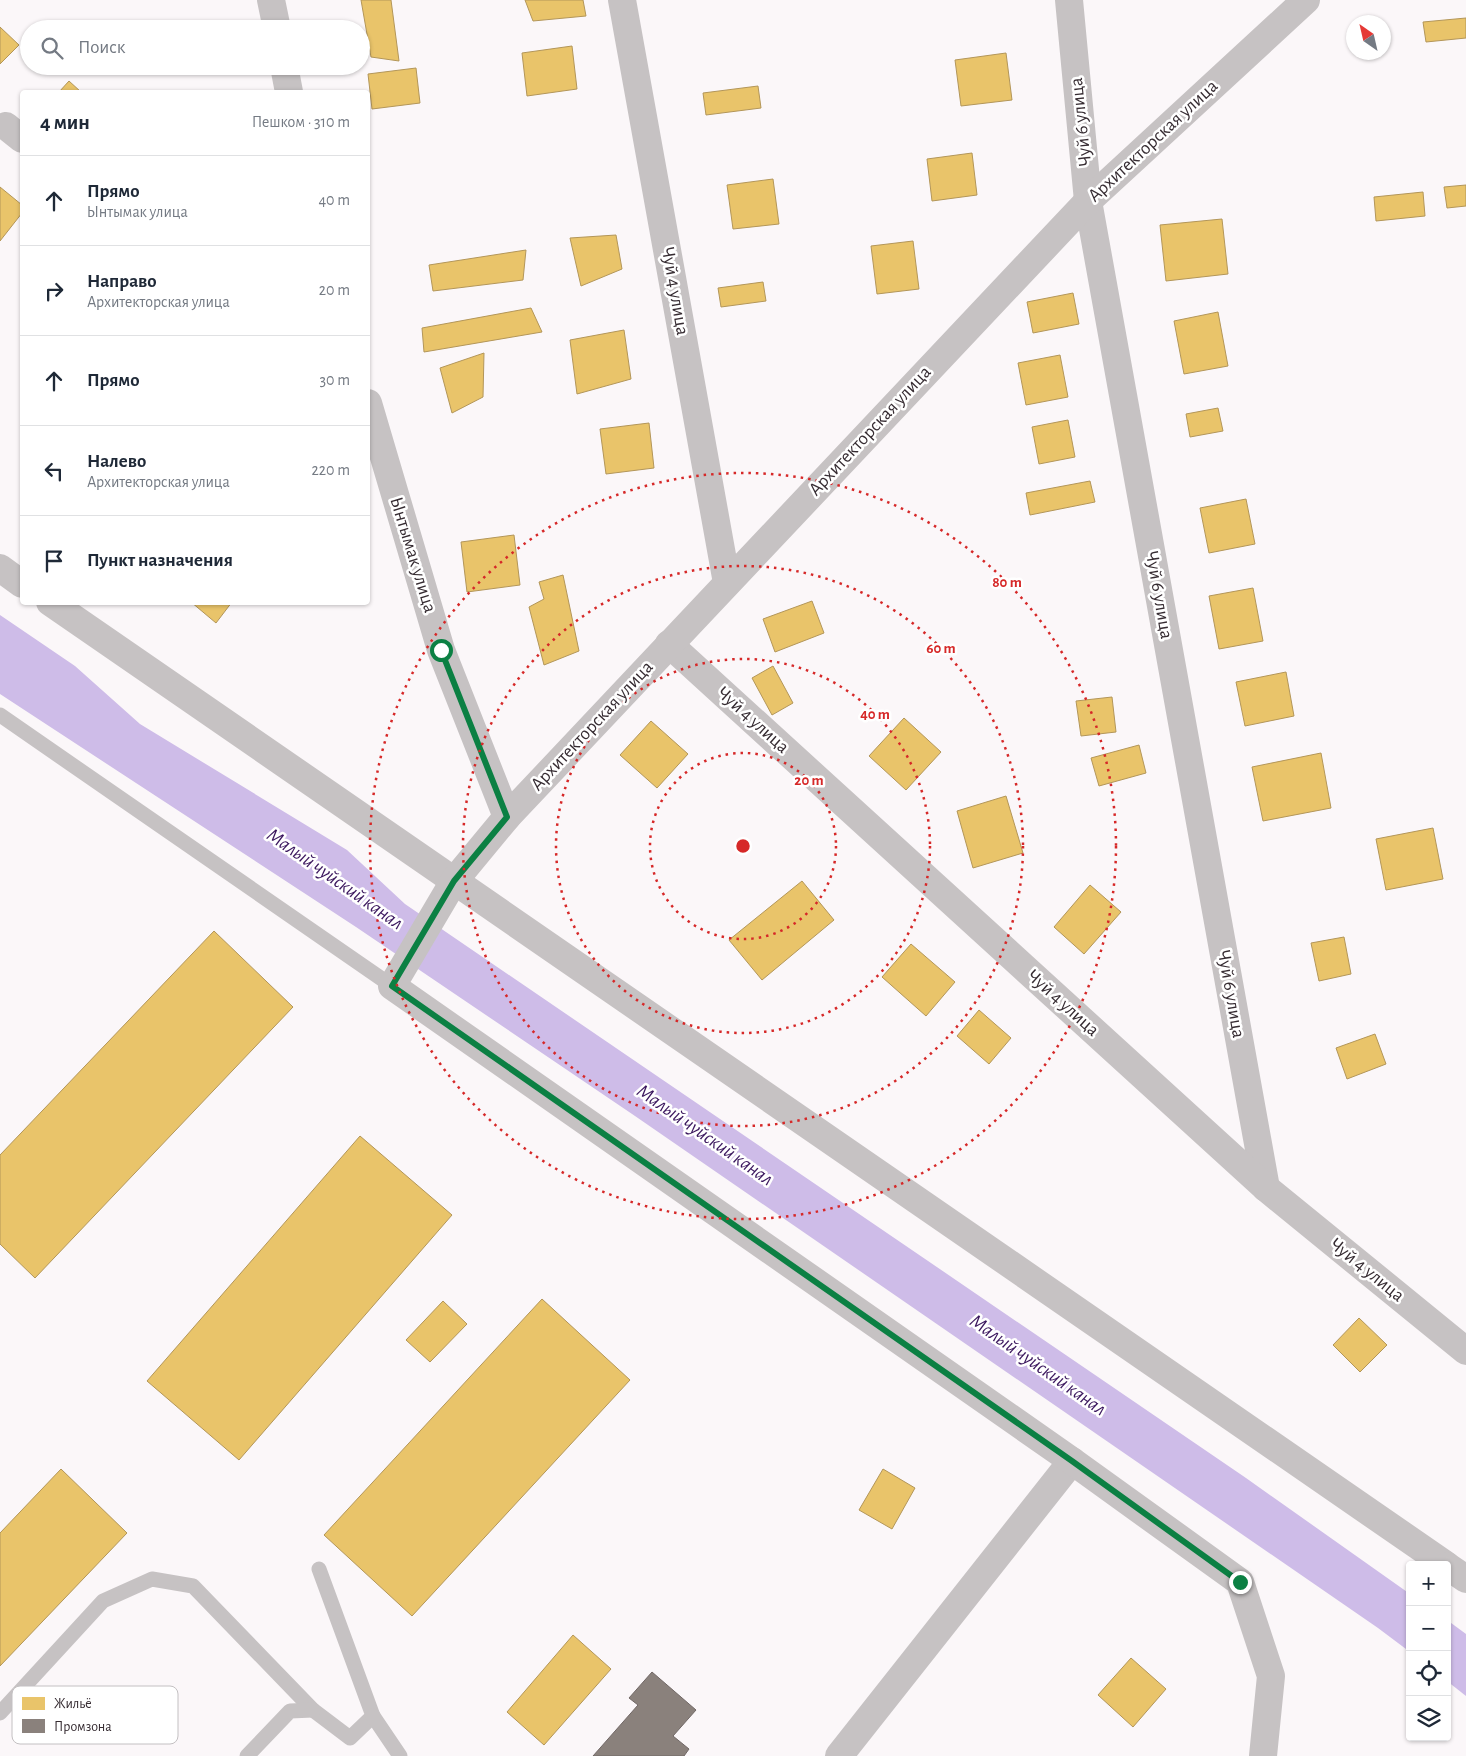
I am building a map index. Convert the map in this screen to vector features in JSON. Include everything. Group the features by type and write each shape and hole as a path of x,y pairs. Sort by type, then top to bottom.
{"street":[{"path":"271,0 275,20"},
{"name":"Чуй 4 улица","path":"622,0 727,583"},
{"name":"Чуй 6 улица","path":"1069,0 1088,201 1266,1188"},
{"name":"Архитекторская улица","path":"396,979 454,881 507,817 1088,201 1306,0"},
{"path":"286,75 289,90"},
{"name":"Ынтымак улица","path":"370,415 441,650 507,817"},
{"path":"0,568 20,583"},
{"path":"54,605 1441,1561"},
{"name":"Чуй 4 улица","path":"669,644 1266,1188 1466,1351"},
{"path":"396,979 1240,1582 1271,1676 1263,1756"},
{"path":"839,1756 1072,1461"},
{"path":"1451,1568 1466,1579"}],"lane":[{"path":"0,715 396,979"},
{"path":"319,1568 373,1716 400,1756"},
{"path":"25,1686 103,1601 152,1579 193,1586 312,1710 350,1738 373,1716"},
{"path":"0,1713 12,1700"},
{"path":"247,1756 290,1711 312,1710"}],"water":[{"name":"Малый чуйский канал","path":"0,615 75,666 140,724 347,850 405,904 1246,1478 1406,1591 1406,1649 635,1116 356,927 0,694"},
{"path":"1451,1623 1466,1634 1466,1696 1451,1684"}],"building: Жильё":[{"path":"361,0 391,0 399,61 371,57 370,20 365,20"},
{"path":"525,0 583,0 586,16 533,21"},
{"path":"1466,18 1466,38 1426,42 1423,22"},
{"path":"0,27 19,45 0,64"},
{"path":"572,46 577,89 527,96 522,53"},
{"path":"1006,53 1012,100 961,106 955,60"},
{"path":"416,68 420,103 372,109 368,75"},
{"path":"69,81 79,90 61,90"},
{"path":"758,86 761,108 706,115 703,93"},
{"path":"972,153 977,195 932,201 927,159"},
{"path":"773,179 779,224 733,229 727,185"},
{"path":"1466,185 1466,206 1447,208 1444,187"},
{"path":"0,187 20,203 20,216 0,241"},
{"path":"1423,192 1425,216 1376,221 1374,197"},
{"path":"1222,219 1228,274 1166,281 1160,225"},
{"path":"616,235 622,269 581,286 570,238"},
{"path":"913,241 919,289 877,294 871,246"},
{"path":"526,250 523,280 433,291 429,265"},
{"path":"763,282 766,301 721,307 718,288"},
{"path":"1073,293 1079,324 1033,333 1027,302"},
{"path":"531,308 542,332 424,352 422,328"},
{"path":"1218,312 1228,366 1184,374 1174,321"},
{"path":"624,330 631,379 577,394 570,340"},
{"path":"484,353 483,397 452,413 440,368"},
{"path":"1060,355 1068,397 1026,405 1018,363"},
{"path":"1218,408 1223,431 1190,437 1186,414"},
{"path":"1068,420 1075,457 1039,464 1032,427"},
{"path":"649,423 654,468 606,474 600,429"},
{"path":"1090,481 1095,502 1030,515 1026,493"},
{"path":"1246,499 1255,544 1209,553 1200,508"},
{"path":"514,535 520,585 467,592 461,542"},
{"path":"563,575 579,651 544,665 529,607 544,599 539,582"},
{"path":"1253,588 1263,641 1219,649 1209,596"},
{"path":"812,601 824,633 775,652 763,619"},
{"path":"195,605 230,605 216,623"},
{"path":"773,666 793,703 772,715 752,678"},
{"path":"1286,672 1294,716 1245,726 1236,682"},
{"path":"1112,697 1116,732 1081,736 1076,701"},
{"path":"904,718 941,752 906,790 869,756"},
{"path":"651,721 688,754 657,788 620,755"},
{"path":"1139,745 1146,773 1099,786 1091,758"},
{"path":"1321,753 1331,808 1263,821 1252,767"},
{"path":"1006,796 1023,853 973,868 957,811"},
{"path":"1433,828 1443,879 1386,890 1376,839"},
{"path":"802,881 834,920 762,980 729,940"},
{"path":"1090,885 1121,912 1084,954 1054,927"},
{"path":"214,931 293,1007 35,1278 0,1244 0,1155"},
{"path":"1344,937 1351,974 1319,981 1311,943"},
{"path":"911,944 955,982 926,1016 882,977"},
{"path":"979,1010 1011,1038 989,1064 957,1036"},
{"path":"1375,1034 1386,1064 1347,1079 1336,1048"},
{"path":"360,1136 452,1215 239,1460 147,1381"},
{"path":"542,1299 630,1380 412,1616 324,1535"},
{"path":"443,1301 467,1324 430,1362 406,1340"},
{"path":"1359,1318 1387,1345 1360,1372 1333,1345"},
{"path":"61,1469 127,1533 0,1666 0,1533"},
{"path":"883,1469 915,1488 892,1529 859,1510"},
{"path":"573,1635 611,1669 544,1745 507,1712"},
{"path":"1131,1658 1166,1689 1133,1727 1098,1695"}],"building: Промзона":[{"path":"652,1672 696,1710 673,1736 689,1749 684,1756 593,1756 638,1705 629,1698"}],"route":[{"path":"441,650 507,817 454,881 392,986 1072,1461 1240,1582"}]}
